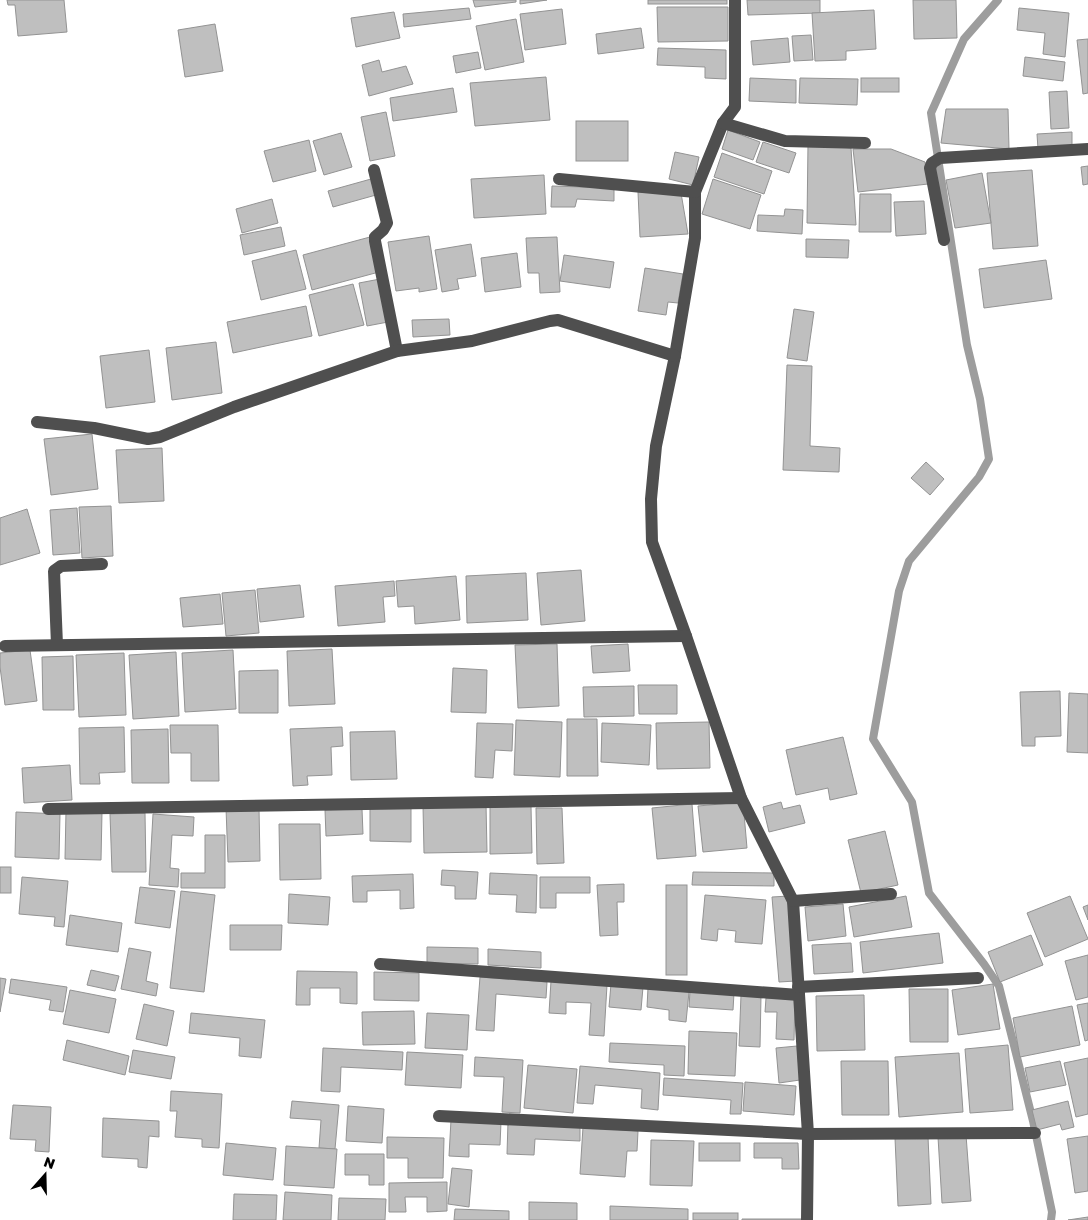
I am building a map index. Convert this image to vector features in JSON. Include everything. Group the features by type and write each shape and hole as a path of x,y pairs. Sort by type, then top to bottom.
{"street":[{"path":"735,0 735,107 723,122 695,192 695,238 675,356 656,446 651,499 652,542 741,798 793,901 808,1134 807,1220"},
{"path":"723,122 785,141 865,143"},
{"path":"944,240 930,168 932,163 940,158 1088,149"},
{"path":"374,170 387,223 383,230 375,237 375,241 397,351"},
{"path":"559,179 695,192"},
{"path":"37,422 94,428 148,439 160,437 234,407 397,351 472,341 558,320 675,356"},
{"path":"57,645 54,571 61,566 102,564"},
{"path":"5,646 686,636"},
{"path":"48,809 741,798"},
{"path":"793,901 891,894"},
{"path":"380,964 799,991 978,978"},
{"path":"439,1116 808,1134 1035,1133"}],"building":[{"path":"7,0 64,0 67,32 18,36 15,5 8,5"},
{"path":"473,0 516,0 516,2 475,7"},
{"path":"520,0 547,0 520,4"},
{"path":"648,0 727,0 727,4 648,4"},
{"path":"747,0 820,0 820,13 748,15"},
{"path":"913,0 956,0 957,38 914,39"},
{"path":"657,7 728,7 728,41 658,42"},
{"path":"469,8 471,19 404,27 403,14"},
{"path":"1019,8 1069,13 1065,57 1043,54 1045,33 1017,30"},
{"path":"562,9 566,44 525,50 520,14"},
{"path":"874,10 876,49 846,51 846,60 815,61 812,13"},
{"path":"394,12 400,38 356,47 351,18"},
{"path":"516,19 524,62 485,70 476,26"},
{"path":"215,24 223,71 185,77 178,30"},
{"path":"641,28 644,48 598,54 596,34"},
{"path":"811,35 813,60 794,61 792,36"},
{"path":"788,38 790,62 753,65 751,41"},
{"path":"1088,39 1088,93 1083,94 1077,40"},
{"path":"658,48 726,50 726,79 705,78 705,67 657,65"},
{"path":"478,52 481,68 456,73 453,56"},
{"path":"1025,57 1065,62 1063,81 1023,76"},
{"path":"379,60 382,72 406,66 413,84 369,96 362,65"},
{"path":"546,77 550,120 475,126 470,83"},
{"path":"750,78 796,80 796,103 749,101"},
{"path":"800,78 858,79 857,105 799,103"},
{"path":"861,78 899,78 899,92 861,92"},
{"path":"453,88 457,112 393,121 390,98"},
{"path":"1067,91 1069,128 1051,129 1049,92"},
{"path":"946,109 1008,109 1009,149 941,143"},
{"path":"386,112 395,156 370,161 361,117"},
{"path":"576,121 628,121 628,161 576,161"},
{"path":"728,130 760,142 753,160 722,149"},
{"path":"1072,132 1072,147 1038,149 1037,134"},
{"path":"341,133 352,167 324,175 313,141"},
{"path":"309,140 316,171 273,182 264,151"},
{"path":"763,142 796,153 789,173 756,162"},
{"path":"808,144 851,148 856,225 807,223"},
{"path":"853,149 891,149 925,162 928,184 858,192"},
{"path":"675,152 699,157 693,185 669,179"},
{"path":"722,153 772,171 764,194 714,177"},
{"path":"1088,166 1088,184 1083,185 1081,167"},
{"path":"1032,170 1038,246 993,249 987,173"},
{"path":"982,173 991,223 955,228 946,180"},
{"path":"544,175 546,214 474,218 471,179"},
{"path":"371,179 376,195 333,207 328,191"},
{"path":"713,179 761,195 750,229 702,214"},
{"path":"552,186 614,188 614,201 577,199 575,207 551,207"},
{"path":"638,192 681,193 688,234 640,237"},
{"path":"860,194 891,194 891,232 859,232"},
{"path":"272,199 278,223 242,233 236,209"},
{"path":"924,201 926,234 896,236 894,202"},
{"path":"785,209 803,210 802,234 757,231 758,215 784,216"},
{"path":"281,227 285,246 244,255 240,235"},
{"path":"429,236 437,289 419,292 419,288 396,291 388,242"},
{"path":"370,237 379,272 312,290 303,255"},
{"path":"557,237 560,292 540,293 539,273 528,273 526,238"},
{"path":"806,239 849,240 848,258 806,257"},
{"path":"471,244 476,276 457,279 459,289 442,292 435,250"},
{"path":"296,250 306,289 261,300 252,261"},
{"path":"517,253 521,287 485,292 481,258"},
{"path":"564,255 614,262 610,288 560,281"},
{"path":"1046,260 1052,299 984,308 979,269"},
{"path":"645,268 683,274 678,303 668,302 666,315 638,311"},
{"path":"380,279 388,322 367,326 359,283"},
{"path":"353,284 364,325 319,336 309,295"},
{"path":"306,306 312,336 233,353 227,322"},
{"path":"794,309 814,312 807,361 787,358"},
{"path":"449,319 450,335 413,337 412,320"},
{"path":"216,342 222,393 172,400 166,348"},
{"path":"149,350 155,402 106,408 100,356"},
{"path":"787,365 812,366 810,446 840,448 839,472 783,470"},
{"path":"92,434 98,489 51,495 44,439"},
{"path":"162,448 164,501 119,503 116,450"},
{"path":"926,462 944,479 930,495 911,478"},
{"path":"111,506 113,556 82,558 79,507"},
{"path":"77,508 80,553 53,555 50,510"},
{"path":"27,509 40,553 0,565 0,518"},
{"path":"581,570 585,621 541,625 537,573"},
{"path":"526,573 528,620 467,623 466,576"},
{"path":"456,576 460,620 415,624 414,606 398,607 396,581"},
{"path":"394,581 395,596 383,597 385,622 338,626 335,586"},
{"path":"300,585 304,617 260,622 257,589"},
{"path":"255,590 259,633 226,636 222,593"},
{"path":"220,594 223,624 183,627 180,598"},
{"path":"557,644 559,706 518,708 515,645"},
{"path":"628,644 630,671 593,673 591,646"},
{"path":"332,649 335,704 289,706 287,651"},
{"path":"30,650 37,701 5,705 0,653"},
{"path":"233,650 236,709 185,712 182,653"},
{"path":"176,652 179,716 133,719 129,655"},
{"path":"124,653 126,715 79,717 76,655"},
{"path":"73,656 74,710 43,710 42,657"},
{"path":"453,668 487,670 486,713 451,712"},
{"path":"278,670 278,713 239,713 239,671"},
{"path":"638,685 677,685 677,714 639,714"},
{"path":"634,686 634,716 584,717 583,687"},
{"path":"1060,691 1061,736 1035,737 1035,746 1022,746 1020,692"},
{"path":"1069,693 1088,694 1088,753 1067,752"},
{"path":"567,719 597,719 598,776 567,776"},
{"path":"516,720 562,722 560,777 514,775"},
{"path":"709,722 710,768 657,769 656,723"},
{"path":"477,723 513,724 512,751 495,750 493,778 475,777"},
{"path":"602,723 651,725 649,765 601,762"},
{"path":"170,725 218,725 219,781 191,781 191,753 171,753"},
{"path":"124,727 125,772 99,773 100,784 80,784 79,728"},
{"path":"342,727 343,746 331,747 332,775 307,776 308,785 293,786 290,729"},
{"path":"168,729 169,783 132,783 131,730"},
{"path":"395,731 397,779 351,780 350,732"},
{"path":"843,737 857,794 830,800 828,788 796,795 786,750"},
{"path":"70,765 72,800 24,803 22,768"},
{"path":"743,802 747,848 703,852 698,806"},
{"path":"781,802 783,809 800,805 805,823 769,832 763,807"},
{"path":"486,804 487,852 424,853 423,806"},
{"path":"692,804 696,856 657,859 652,808"},
{"path":"531,806 532,853 490,854 490,807"},
{"path":"370,807 411,807 411,842 370,841"},
{"path":"226,808 259,808 260,861 228,862"},
{"path":"536,808 562,808 564,863 537,864"},
{"path":"362,809 363,834 326,836 325,810"},
{"path":"66,811 102,812 101,860 65,859"},
{"path":"16,812 60,814 59,859 15,857"},
{"path":"145,813 146,872 112,872 110,814"},
{"path":"153,814 194,817 193,836 172,835 170,868 179,869 178,887 149,885"},
{"path":"279,824 320,824 321,879 280,880"},
{"path":"885,831 898,885 861,893 848,840"},
{"path":"205,835 225,835 225,888 181,888 181,873 205,873"},
{"path":"0,867 11,867 11,893 0,893"},
{"path":"442,870 478,872 476,899 455,899 455,886 441,885"},
{"path":"693,872 774,873 774,886 692,885"},
{"path":"490,873 537,875 536,913 516,912 517,895 489,894"},
{"path":"413,874 414,908 400,909 400,890 367,891 367,902 353,902 352,876"},
{"path":"22,877 68,881 64,927 54,926 55,917 19,914"},
{"path":"540,877 590,877 590,893 556,893 556,908 540,908"},
{"path":"624,884 624,902 617,902 618,935 600,936 597,885"},
{"path":"666,885 687,885 687,975 666,975"},
{"path":"140,887 175,891 170,928 135,923"},
{"path":"181,891 215,895 204,992 170,988"},
{"path":"289,894 330,897 328,925 288,923"},
{"path":"705,895 766,900 762,944 735,942 736,931 718,929 717,941 701,939"},
{"path":"789,896 796,981 779,982 772,897"},
{"path":"906,896 912,927 854,937 849,907"},
{"path":"1070,896 1088,939 1045,957 1027,913"},
{"path":"843,904 846,936 808,941 805,907"},
{"path":"1088,905 1088,920 1083,907"},
{"path":"70,915 122,923 118,952 66,945"},
{"path":"230,925 282,925 281,950 230,950"},
{"path":"939,933 943,963 863,973 860,942"},
{"path":"1031,935 1043,965 1000,982 988,952"},
{"path":"851,943 853,972 814,974 812,945"},
{"path":"427,947 478,948 478,964 427,963"},
{"path":"129,948 151,952 146,981 158,984 156,996 121,989"},
{"path":"488,949 541,952 541,968 488,965"},
{"path":"1088,955 1088,997 1076,1000 1065,961"},
{"path":"91,970 119,976 115,991 87,985"},
{"path":"297,971 357,972 357,1004 340,1003 340,988 310,988 310,1005 296,1005"},
{"path":"374,972 419,973 419,1001 374,1000"},
{"path":"480,977 547,982 546,998 496,994 494,1031 476,1030"},
{"path":"0,978 6,979 0,1012"},
{"path":"11,979 67,987 63,1012 49,1010 51,1000 9,993"},
{"path":"551,981 607,985 604,1036 589,1035 591,1003 566,1002 566,1014 549,1013"},
{"path":"611,984 643,987 641,1010 609,1007"},
{"path":"993,984 1000,1029 958,1035 952,990"},
{"path":"648,988 689,992 686,1022 669,1020 669,1010 647,1007"},
{"path":"909,989 948,989 948,1042 910,1042"},
{"path":"70,990 116,999 109,1033 63,1024"},
{"path":"690,991 734,993 733,1010 689,1007"},
{"path":"741,995 761,996 760,1047 739,1046"},
{"path":"864,995 865,1050 817,1051 816,996"},
{"path":"766,998 795,999 794,1040 776,1039 777,1012 765,1012"},
{"path":"1088,1003 1088,1040 1085,1041 1077,1005"},
{"path":"144,1004 174,1011 167,1046 136,1039"},
{"path":"1072,1006 1080,1045 1020,1057 1013,1018"},
{"path":"414,1011 415,1044 363,1045 362,1012"},
{"path":"191,1013 265,1020 261,1058 239,1056 240,1038 189,1033"},
{"path":"427,1013 469,1015 467,1050 425,1048"},
{"path":"689,1031 737,1033 735,1076 688,1074"},
{"path":"67,1040 129,1056 125,1075 63,1060"},
{"path":"610,1043 685,1046 684,1076 664,1075 664,1065 609,1062"},
{"path":"1008,1045 1013,1110 970,1113 965,1049"},
{"path":"797,1046 800,1080 779,1083 776,1048"},
{"path":"323,1048 403,1052 402,1070 341,1067 340,1092 321,1091"},
{"path":"133,1050 175,1057 171,1079 129,1072"},
{"path":"407,1052 463,1055 461,1088 405,1085"},
{"path":"959,1053 963,1112 899,1117 895,1057"},
{"path":"475,1057 523,1060 520,1113 502,1112 504,1077 474,1076"},
{"path":"1088,1058 1088,1114 1076,1117 1064,1063"},
{"path":"841,1061 888,1061 889,1115 842,1115"},
{"path":"1060,1061 1066,1085 1030,1092 1025,1068"},
{"path":"528,1065 577,1069 573,1113 524,1108"},
{"path":"580,1066 660,1073 658,1110 641,1108 642,1089 595,1085 593,1104 577,1103"},
{"path":"664,1078 743,1083 741,1114 730,1114 731,1100 663,1095"},
{"path":"745,1082 796,1086 794,1115 743,1111"},
{"path":"171,1091 222,1094 219,1148 202,1147 202,1139 175,1137 177,1111 170,1111"},
{"path":"292,1101 339,1105 335,1149 319,1148 321,1120 290,1118"},
{"path":"1068,1101 1074,1127 1062,1130 1060,1124 1037,1130 1032,1110"},
{"path":"13,1105 51,1107 49,1152 35,1151 36,1140 10,1139"},
{"path":"348,1106 384,1109 382,1143 346,1141"},
{"path":"103,1118 159,1121 159,1137 149,1136 147,1168 138,1167 138,1159 102,1157"},
{"path":"451,1120 501,1122 500,1145 469,1144 469,1157 449,1156"},
{"path":"508,1122 580,1126 580,1141 535,1139 534,1155 507,1154"},
{"path":"583,1127 638,1131 637,1151 627,1151 625,1177 580,1174"},
{"path":"966,1135 971,1201 942,1203 938,1137"},
{"path":"1088,1136 1088,1191 1075,1193 1067,1139"},
{"path":"387,1137 444,1138 443,1178 408,1178 408,1158 387,1158"},
{"path":"928,1137 931,1204 898,1206 895,1138"},
{"path":"651,1140 694,1141 692,1186 650,1185"},
{"path":"226,1143 276,1148 273,1180 223,1175"},
{"path":"699,1143 740,1143 740,1161 699,1161"},
{"path":"754,1143 798,1143 799,1169 782,1169 782,1158 754,1158"},
{"path":"286,1146 337,1149 334,1188 284,1185"},
{"path":"345,1154 384,1154 384,1185 369,1185 369,1175 345,1175"},
{"path":"452,1168 472,1170 469,1207 448,1204"},
{"path":"447,1182 447,1211 427,1212 427,1197 405,1197 406,1212 389,1212 389,1183"},
{"path":"285,1192 332,1195 331,1220 283,1220"},
{"path":"234,1194 277,1195 276,1220 233,1220"},
{"path":"339,1198 386,1199 385,1220 338,1220"},
{"path":"529,1202 577,1203 577,1220 529,1220"},
{"path":"610,1206 688,1209 688,1220 610,1220"},
{"path":"455,1209 509,1211 509,1220 454,1220"},
{"path":"693,1213 738,1213 738,1220 693,1220"},
{"path":"1088,1217 1088,1220 1068,1220"},
{"path":"742,1219 803,1219 742,1220"}],"waterway":[{"path":"998,0 964,39 931,113 967,345 980,399 989,459 979,477 909,561 899,591 873,739 912,802 929,893 999,986 1033,1121 1052,1212 1051,1220"}]}
